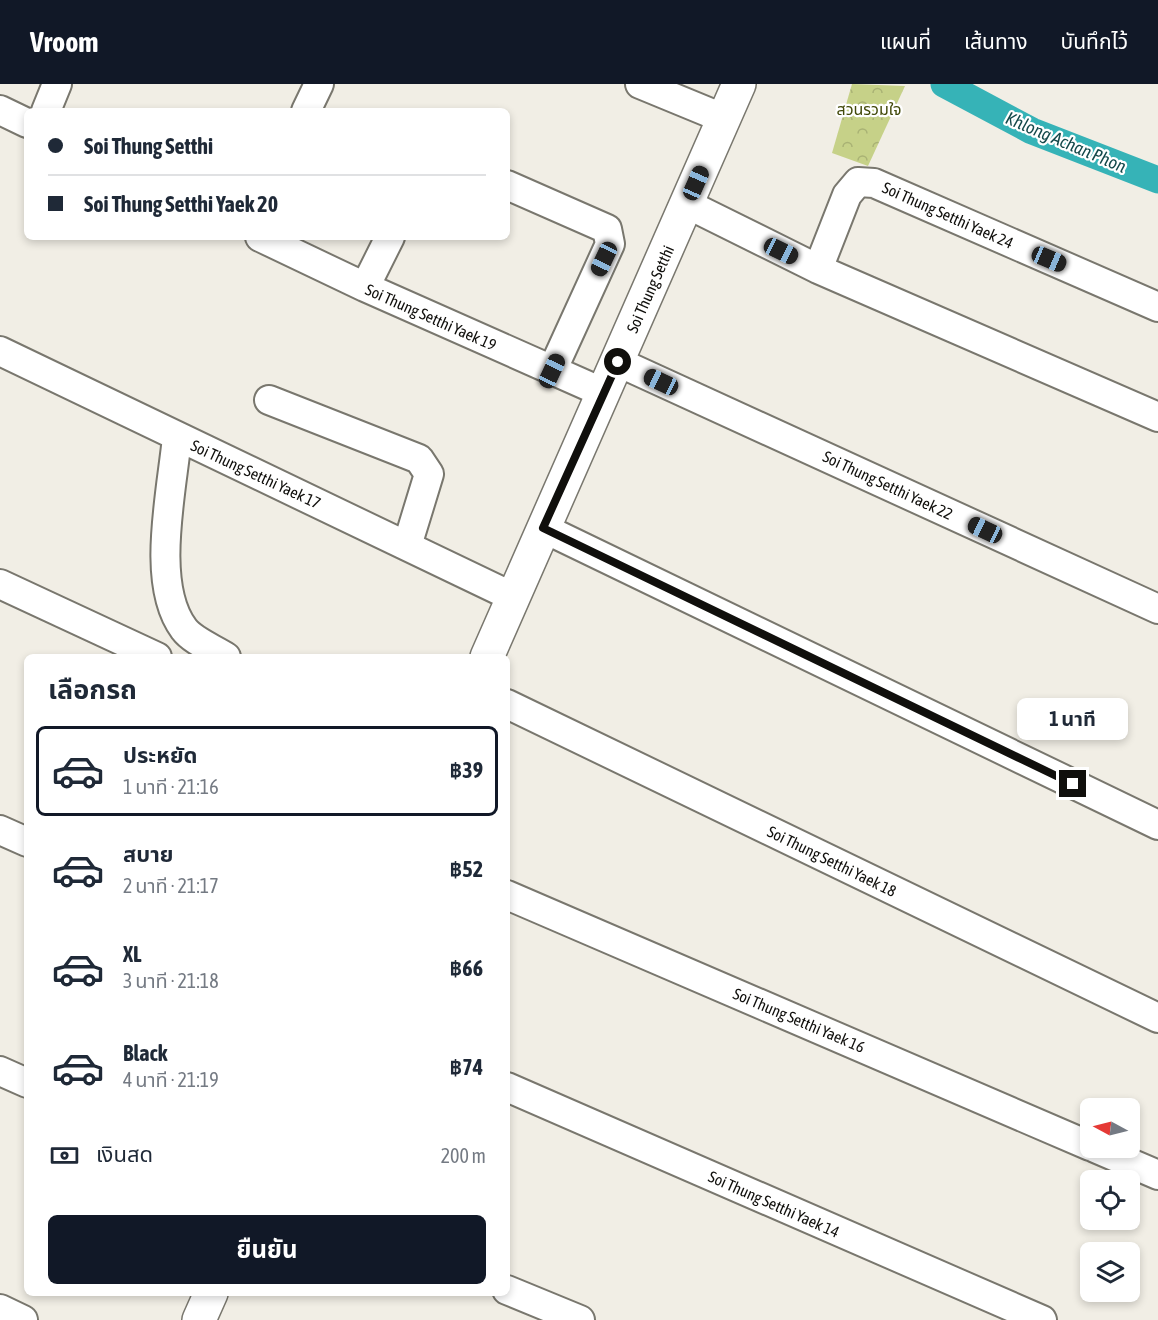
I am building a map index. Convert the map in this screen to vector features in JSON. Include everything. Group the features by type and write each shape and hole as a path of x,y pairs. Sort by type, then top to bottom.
{"main road":[{"name":"Soi Thung Setthi","path":"488,654 739,84"},
{"path":"199,1320 210,1296"}],"street":[{"path":"47,108 57,84"},
{"path":"307,108 319,84"},
{"path":"640,84 725,119"},
{"path":"0,110 24,122"},
{"name":"Soi Thung Setthi Yaek 24","path":"818,269 847,195 858,182 874,183 1158,307"},
{"path":"510,186 607,229 610,244 552,371"},
{"path":"687,204 818,269 1158,417"},
{"name":"Soi Thung Setthi Yaek 19","path":"266,240 365,287 603,393"},
{"path":"365,287 381,240"},
{"name":"Soi Thung Setthi Yaek 17","path":"0,351 513,597"},
{"name":"Soi Thung Setthi Yaek 22","path":"618,362 1158,609"},
{"path":"269,400 419,459 429,474 407,546"},
{"path":"177,437 164,565 171,606 185,632 221,654"},
{"path":"543,528 1158,825"},
{"path":"0,584 151,654"},
{"name":"Soi Thung Setthi Yaek 18","path":"510,705 1158,1018"},
{"path":"0,830 24,841"},
{"name":"Soi Thung Setthi Yaek 16","path":"510,896 1080,1142"},
{"name":"Soi Thung Setthi Yaek 14","path":"510,1088 1042,1320"},
{"path":"1118,1158 1158,1175"},
{"path":"510,1291 580,1320"},
{"path":"0,1309 23,1320"}],"green space":[{"name":"สวนรวมใจ","path":"852,84 905,86 868,166 832,153"}],"waterway":[{"name":"Khlong Achan Phon","path":"944,84 1032,131 1158,180"}],"route":[{"path":"618,362 543,528 1073,784"}]}
